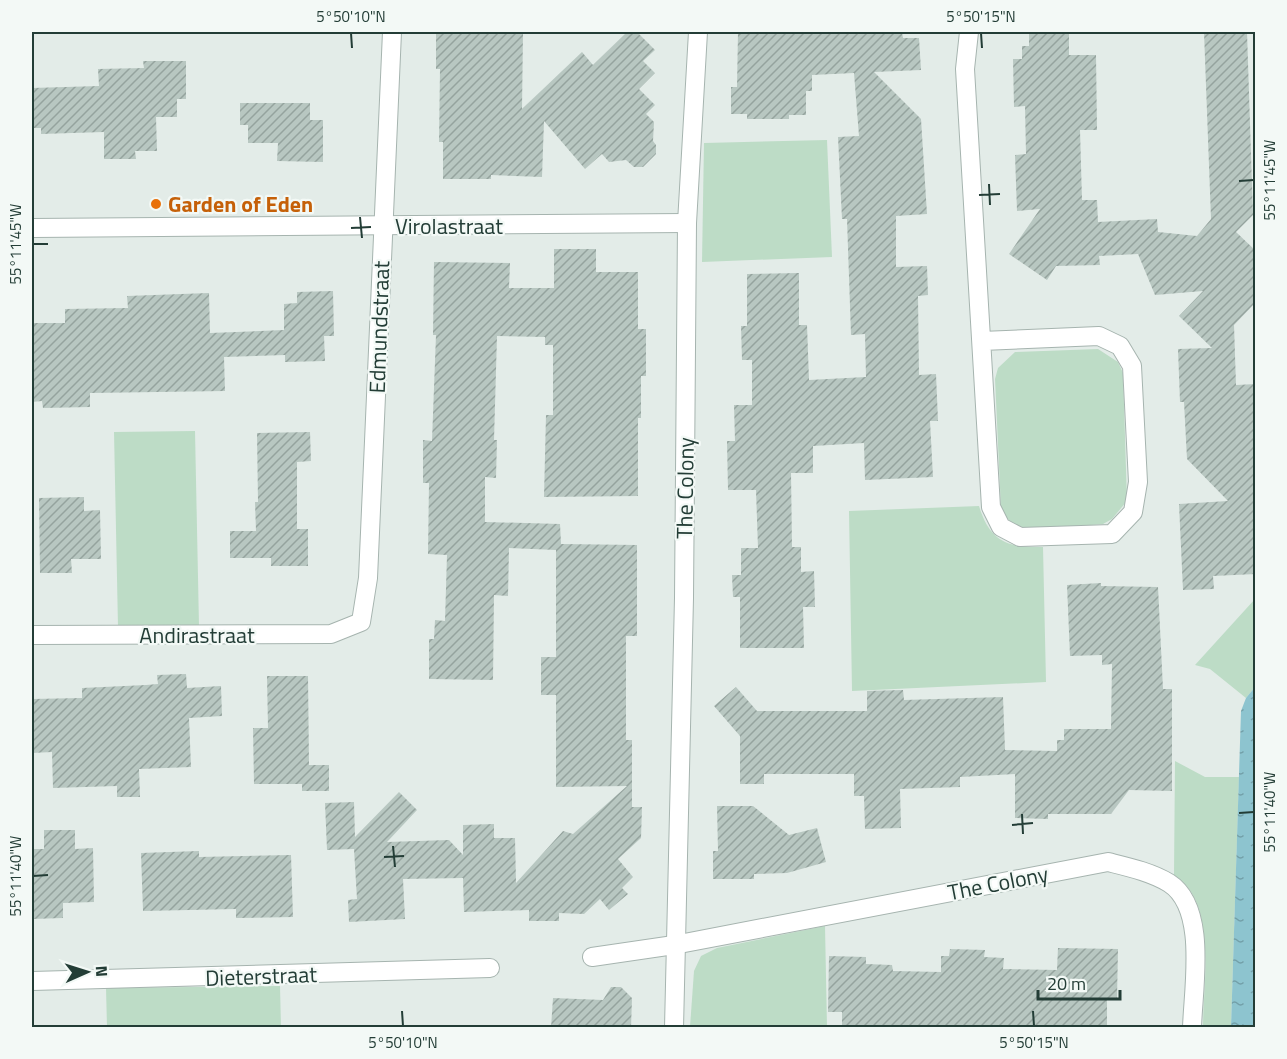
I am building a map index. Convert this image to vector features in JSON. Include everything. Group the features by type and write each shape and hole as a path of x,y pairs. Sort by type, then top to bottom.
{"street":[{"name":"Edmundstraat","path":"361,622 368,578 392,32"},
{"name":"The Colony","path":"674,1028 674,945 684,598 687,223 698,32"},
{"path":"970,34 965,69 991,507 1000,527 1020,537 1112,534 1133,512 1138,482 1132,366 1120,346 1099,336 982,341"},
{"name":"Virolastraat","path":"32,228 687,223"},
{"name":"Andirastraat","path":"32,635 331,634 361,622"},
{"name":"The Colony","path":"592,957 674,945 1108,862 1141,871 1170,884 1187,903 1195,926 1192,1028"},
{"name":"Dieterstraat","path":"32,981 490,968"}],"green space":[{"path":"827,140 832,257 702,262 704,143"},
{"path":"1098,349 1118,362 1123,373 1127,501 1112,519 1103,524 1059,528 1025,528 1015,525 1001,509 995,379 998,368 1015,352"},
{"path":"195,431 199,626 118,627 114,432"},
{"path":"979,506 989,528 1002,540 1020,546 1043,547 1046,682 852,691 849,511"},
{"path":"1255,599 1255,687 1246,698 1210,669 1195,665"},
{"path":"1175,761 1205,777 1239,777 1231,1027 1203,1027 1205,945 1203,923 1188,887 1174,875"},
{"path":"825,926 827,1027 690,1027 694,971 701,956 717,948"},
{"path":"280,986 281,1027 107,1027 106,988"}],"water":[{"path":"1255,687 1255,1027 1231,1027 1241,711 1246,698"}],"building":[{"path":"436,32 523,33 522,109 582,52 593,65 627,32 637,32 655,50 643,61 655,73 639,89 655,105 646,114 654,122 653,141 656,145 656,154 643,167 634,167 626,160 609,162 602,154 585,169 544,121 542,177 491,175 491,179 443,179 443,142 439,142 440,69 436,69"},
{"path":"738,32 841,34 841,32 902,32 903,38 919,38 921,70 874,72 921,119 927,214 896,216 896,267 927,266 928,295 918,296 919,375 936,374 938,421 930,421 933,477 865,480 864,443 813,446 813,473 791,473 792,547 801,547 801,572 814,571 815,607 803,607 804,648 740,648 740,597 733,597 732,575 741,575 741,548 758,548 756,490 728,490 727,441 735,441 734,405 752,405 752,360 742,360 741,326 747,326 747,274 799,273 799,325 807,325 809,380 866,377 865,334 851,335 847,219 842,219 838,137 859,136 854,73 812,75 812,91 806,91 806,115 789,115 789,119 747,119 747,114 731,114 731,87 737,87"},
{"path":"1029,32 1069,32 1069,55 1096,55 1097,130 1080,130 1082,200 1097,200 1098,222 1157,219 1158,232 1197,236 1211,219 1204,32 1247,32 1253,215 1236,232 1256,251 1256,302 1234,325 1236,385 1256,384 1256,574 1213,576 1214,589 1183,590 1179,504 1228,501 1187,459 1184,402 1180,402 1178,349 1212,348 1179,316 1203,291 1155,295 1138,254 1099,256 1100,265 1056,266 1047,280 1009,254 1040,209 1017,211 1015,155 1026,154 1025,106 1014,107 1013,59 1022,59 1022,46 1029,46"},
{"path":"143,61 186,61 186,99 177,99 177,117 156,117 157,151 135,151 136,159 104,159 104,132 41,134 41,128 32,128 32,88 99,86 98,69 144,68"},
{"path":"240,103 310,103 310,120 323,120 323,162 277,161 278,143 248,143 248,125 240,125"},
{"path":"554,249 596,249 596,272 638,272 638,329 646,329 646,376 641,376 641,418 638,418 638,496 544,497 546,415 553,415 553,345 545,345 545,337 497,336 494,440 497,440 496,478 485,477 485,522 560,524 561,544 637,545 637,636 626,636 626,740 632,740 632,807 642,807 641,838 618,859 633,877 622,888 628,894 609,910 600,899 584,914 559,913 559,921 529,921 529,910 464,912 463,878 403,879 405,919 349,922 348,900 357,899 354,849 327,850 325,803 354,802 355,837 399,792 417,810 387,842 449,840 463,855 463,825 494,824 494,838 515,838 516,883 563,831 573,834 627,786 556,787 556,695 541,695 541,657 556,657 556,550 509,548 508,596 494,595 493,680 429,679 429,639 434,639 435,620 445,621 447,555 428,554 429,483 423,483 423,440 432,441 436,335 433,335 434,262 510,263 509,288 554,288"},
{"path":"333,291 334,336 324,336 325,361 285,362 285,355 224,357 225,391 90,393 90,407 43,408 42,401 32,402 32,323 65,323 65,309 128,308 127,296 209,293 210,333 284,330 284,304 297,303 297,292"},
{"path":"310,432 311,461 297,462 297,529 308,529 308,566 271,566 271,558 230,558 230,531 256,531 257,433"},
{"path":"84,497 84,511 100,510 101,559 71,559 72,573 40,573 39,498"},
{"path":"1101,583 1101,586 1158,587 1163,689 1172,689 1172,791 1129,790 1111,814 1048,814 1048,819 1015,818 1015,774 960,777 960,787 900,789 901,828 865,829 864,796 854,796 854,774 764,774 764,784 740,784 740,736 714,706 736,687 757,711 867,711 867,691 903,690 904,700 1003,697 1005,750 1057,751 1057,740 1064,740 1064,729 1111,729 1112,664 1102,665 1102,655 1070,656 1067,585"},
{"path":"186,674 187,688 221,686 222,716 189,718 191,767 139,769 140,797 117,797 117,786 53,788 52,752 32,753 32,699 82,698 82,688 158,684 157,675"},
{"path":"267,676 308,676 309,765 329,765 329,791 302,791 302,784 254,784 253,728 268,728"},
{"path":"717,806 753,806 789,835 817,828 826,862 787,873 754,874 754,879 713,879 713,851 718,851"},
{"path":"44,830 75,830 75,849 93,848 94,902 63,903 63,918 32,919 32,849 44,849"},
{"path":"199,851 199,857 291,855 293,917 236,918 236,909 143,911 141,853"},
{"path":"1058,948 1118,949 1117,998 1107,998 1107,1026 842,1028 842,1012 828,1012 829,956 866,957 866,964 892,965 893,971 941,972 941,956 949,956 950,949 985,950 984,957 1004,958 1003,969 1057,970"},
{"path":"611,987 621,987 632,998 631,1028 551,1028 553,998 603,1000"}],"place":[{"name":"Garden of Eden","path":"156,204"}]}
